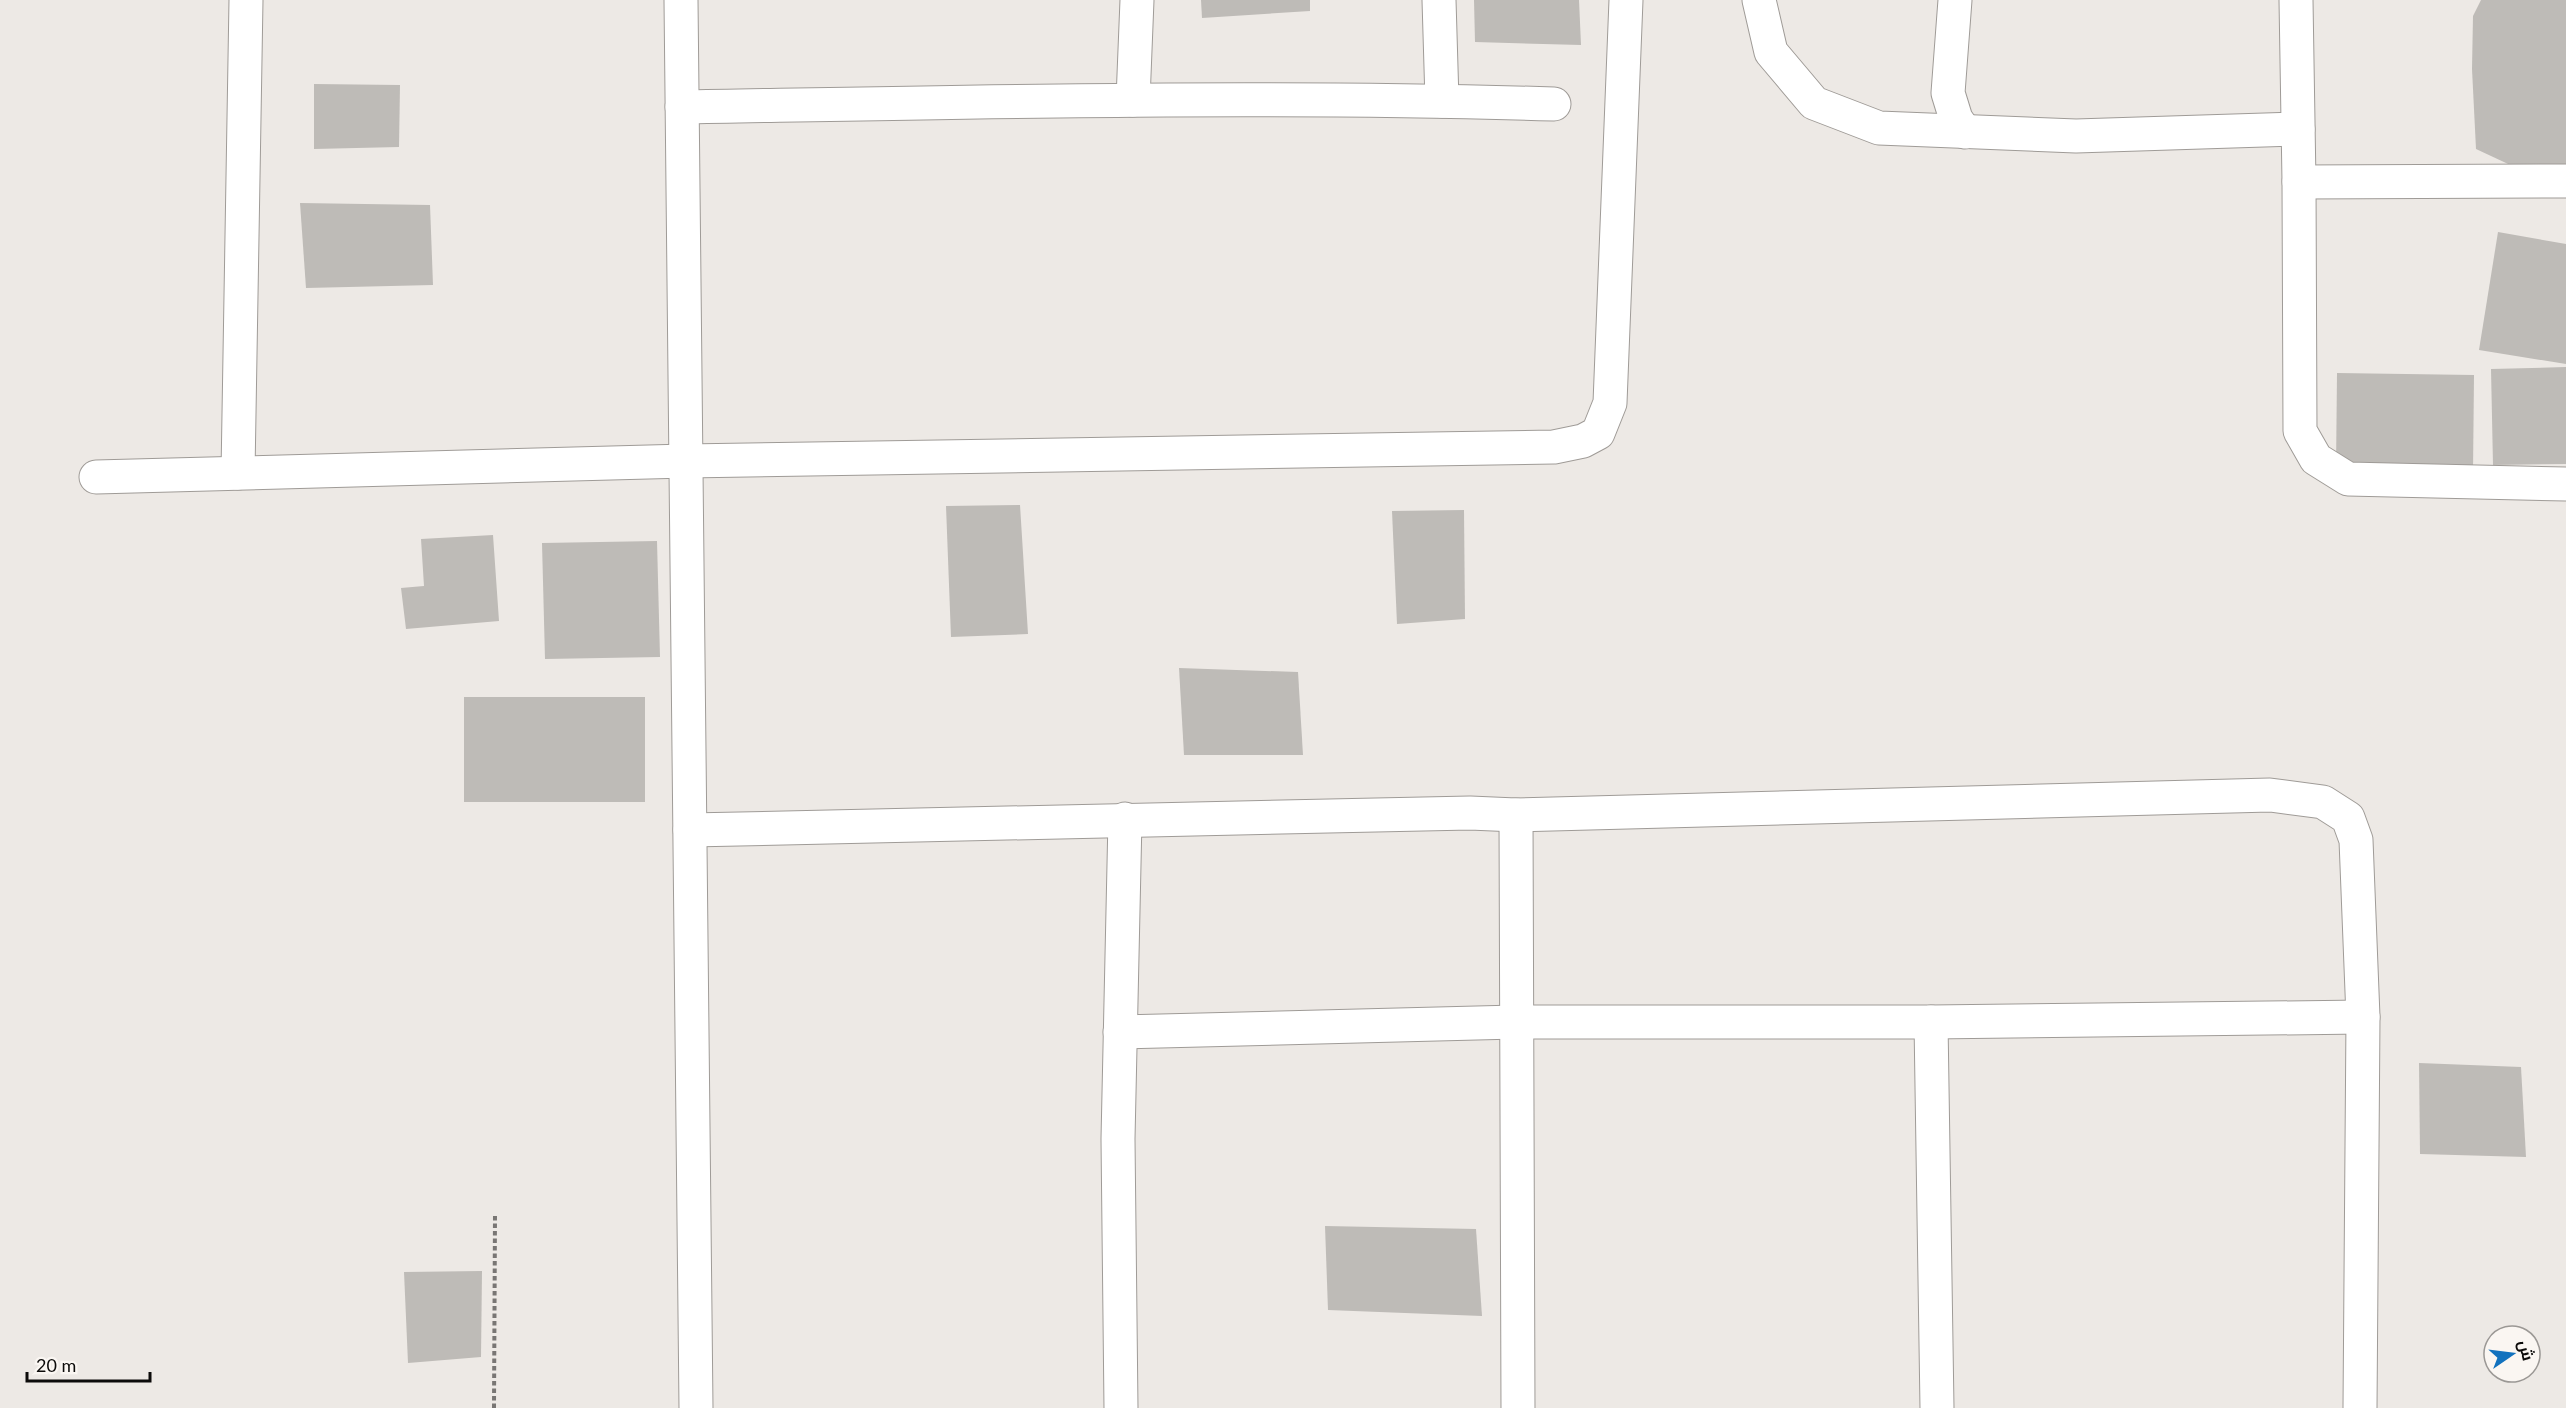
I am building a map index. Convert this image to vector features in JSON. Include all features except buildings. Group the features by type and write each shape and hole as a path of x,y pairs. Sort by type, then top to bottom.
{"street":[{"path":"238,472 246,0"},
{"path":"681,0 696,1408"},
{"path":"1133,99 1137,0"},
{"path":"1439,0 1442,101"},
{"path":"96,477 686,461 1554,447 1583,441 1598,434 1610,403 1626,0"},
{"path":"1759,0 1771,52 1814,103 1879,128 2076,136 2298,129"},
{"path":"1955,0 1948,93 1956,119 1965,132"},
{"path":"2296,0 2300,431 2316,459 2348,480 2566,484"},
{"path":"682,107 1133,99 1554,104"},
{"path":"2299,182 2566,181"},
{"path":"690,830 1125,819 1516,814 2270,795 2323,802 2348,818 2356,840 2363,1017 2360,1408"},
{"path":"1516,814 1518,1408"},
{"path":"1121,1408 1118,1139 1125,819"},
{"path":"1120,1032 1516,1022 1931,1022 2363,1017"},
{"path":"1931,1022 1937,1408"}],"path":[{"path":"494,1408 495,1215"}]}
